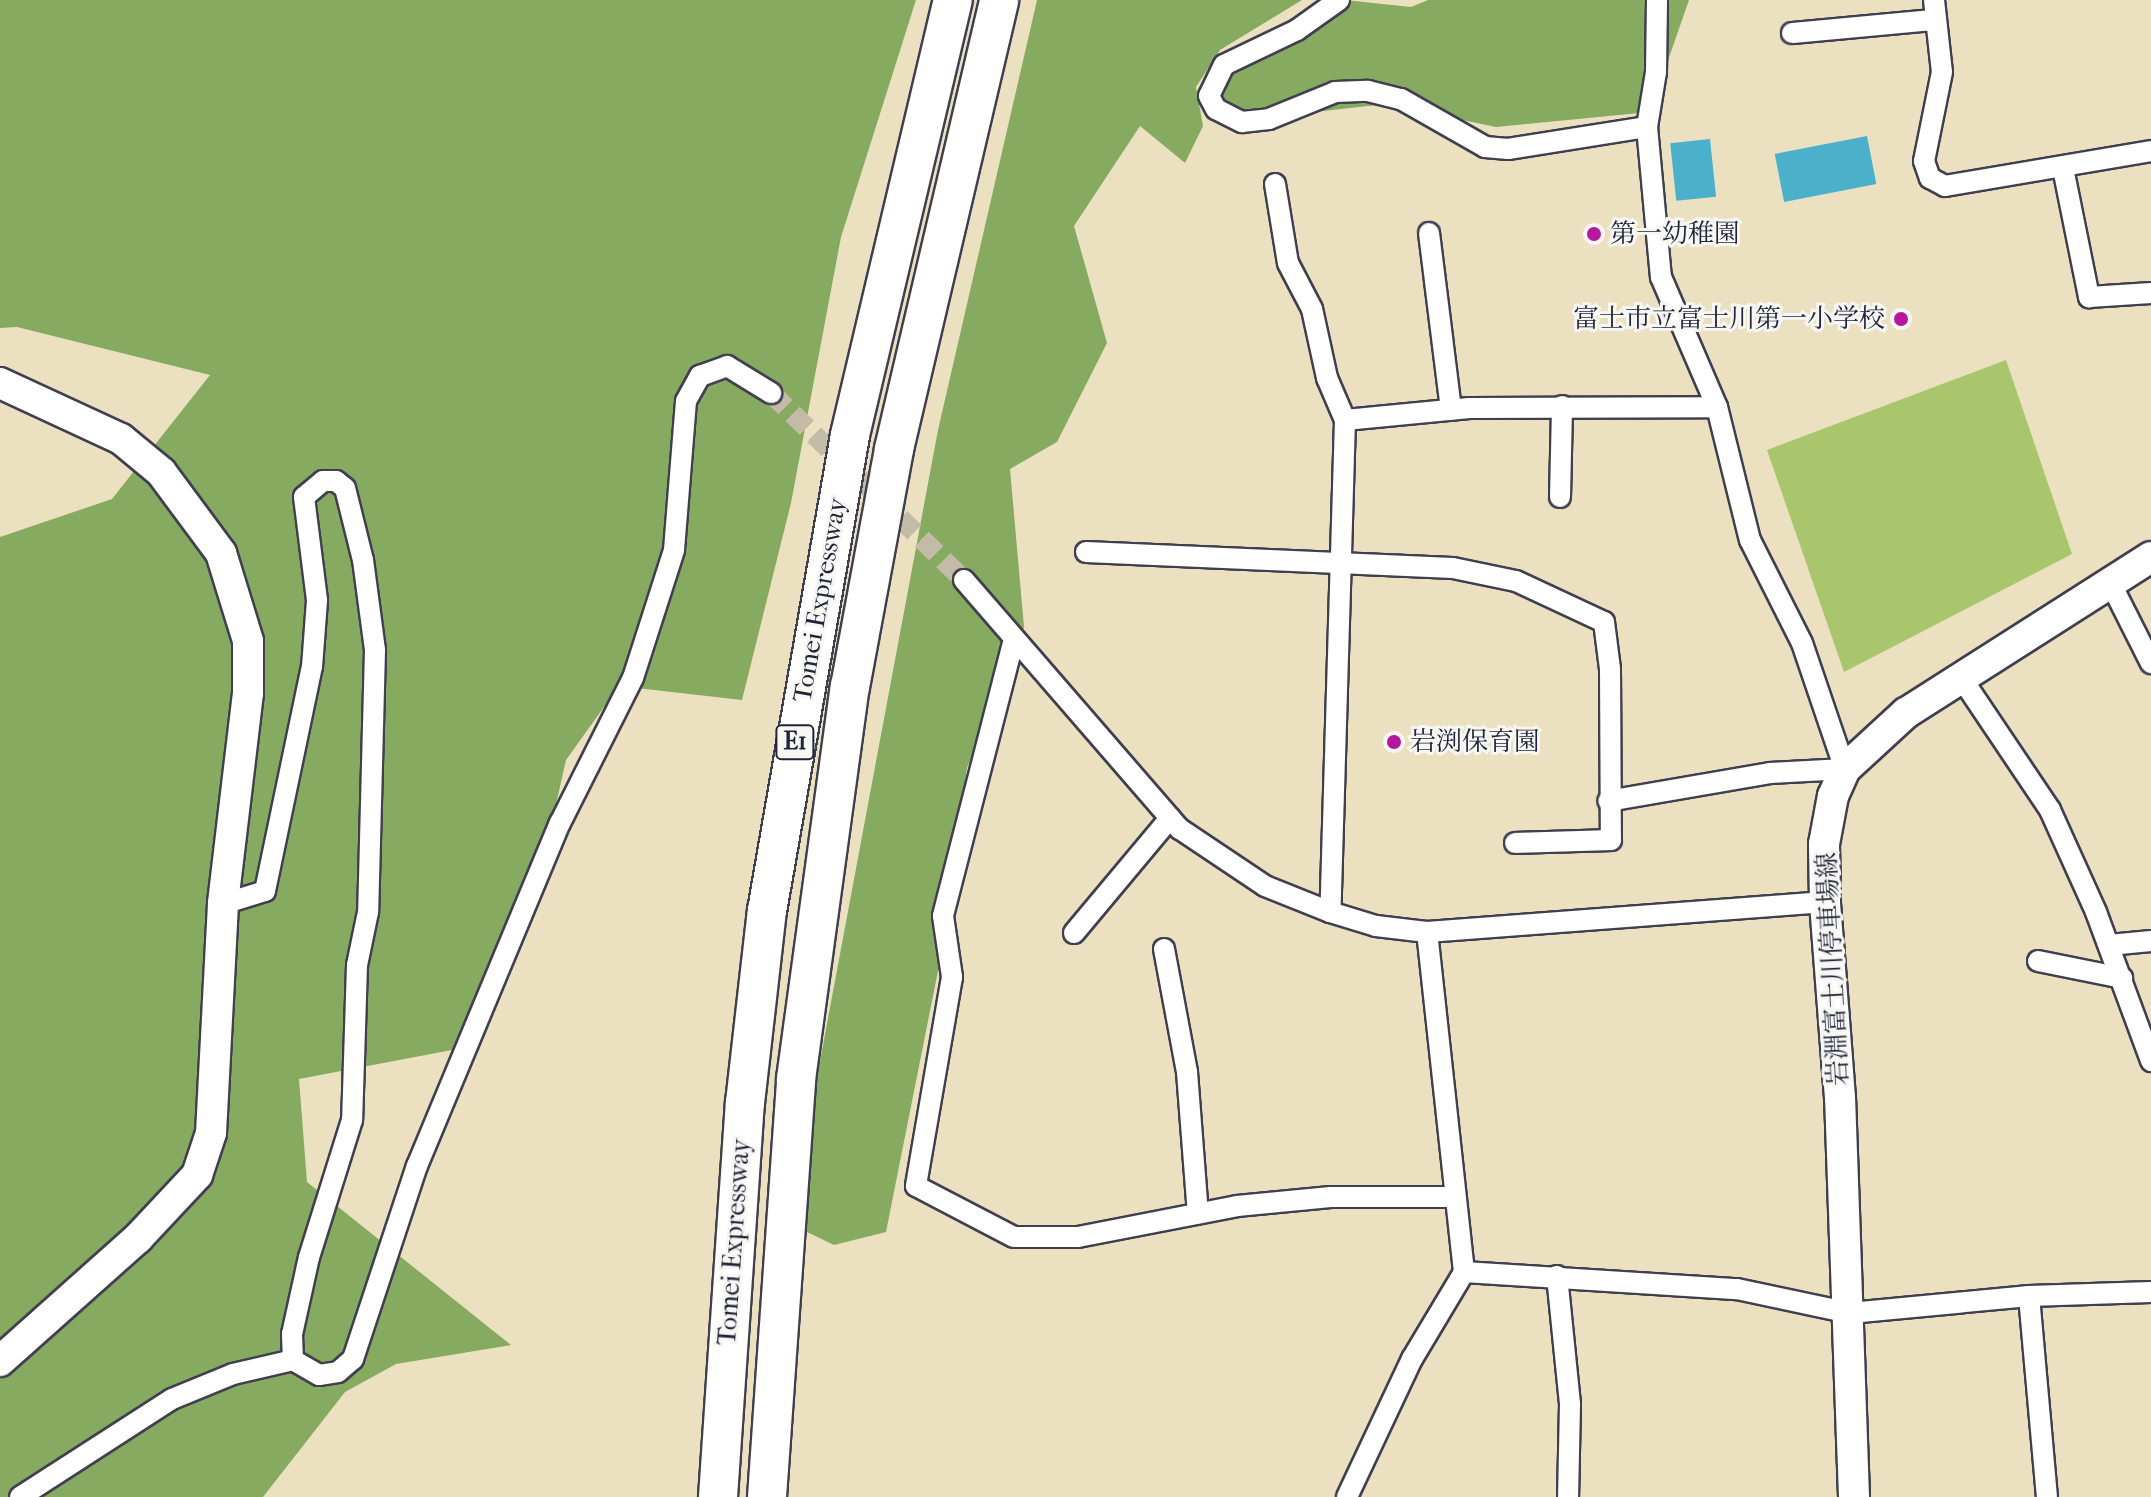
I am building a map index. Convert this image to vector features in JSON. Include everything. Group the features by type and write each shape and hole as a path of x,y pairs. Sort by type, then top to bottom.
{"highway":[{"name":"Tomei Expressway","path":"718,1497 740,1162 767,911 850,435 953,0"},
{"name":"Tomei Expressway","path":"767,1497 796,1079 847,703 898,434 999,0"}],"street":[{"path":"1339,0 1297,30 1224,65 1209,96 1216,109 1242,122 1269,119 1335,92 1368,91 1401,99 1485,147 1508,149 1647,127"},
{"path":"1608,801 1770,773 1845,769 1802,643 1750,540 1717,407 1661,277 1647,127 1656,72 1657,0"},
{"path":"1792,33 1934,10 1942,72 1924,161 1930,178 1945,186 2151,151"},
{"path":"2063,168 2089,297 2151,293"},
{"path":"1275,184 1288,263 1312,309 1327,378 1345,420 1330,912"},
{"path":"1429,233 1451,410"},
{"path":"20,1497 172,1399 233,1374 293,1360 319,1375 338,1372 353,1359 423,1152 560,823 633,678 674,550 686,401 700,376 727,366 771,393"},
{"path":"0,383 121,439 161,472 221,553 248,641 248,693 223,904 211,1133 197,1175 138,1238 0,1361"},
{"path":"1345,420 1451,410 1562,406 1717,407"},
{"path":"1560,497 1562,406"},
{"path":"223,904 265,891 312,667 317,600 304,497 323,481 336,481 345,488 363,560 375,650 368,912 357,965 352,1120 309,1257 292,1334 293,1360"},
{"path":"1086,552 1453,568 1516,581 1604,622 1610,669 1608,801 1611,840 1515,843"},
{"name":"岩淵富士川停車場線","path":"1854,1497 1850,1313 1825,902 1824,844 1833,796 1845,769 1906,713 2151,557"},
{"path":"964,580 1170,818 1265,886 1330,912 1376,926 1427,932 1825,902"},
{"path":"2110,582 2151,663"},
{"path":"1014,639 943,916 952,977 916,1186 1014,1237 1078,1237 1198,1214 1331,1197 1453,1197"},
{"path":"1960,676 2050,810 2109,945 2151,1061"},
{"path":"1074,933 1170,818"},
{"path":"1347,1497 1412,1359 1464,1272 1453,1197 1427,932"},
{"path":"2109,945 2151,941"},
{"path":"1164,949 1187,1072 1198,1214"},
{"path":"2038,961 2122,978"},
{"path":"1464,1272 1737,1289 1850,1313 2029,1296 2151,1292"},
{"path":"1557,1276 1570,1404 1568,1497"},
{"path":"2029,1296 2047,1497"}],"green space":[{"path":"0,0 916,0 841,237 791,503 742,700 619,686 566,760 548,840 493,1011 452,1050 299,1079 307,1182 511,1345 396,1364 345,1392 263,1497 0,1497 0,537 112,499 210,375 17,327 0,328"},
{"path":"1037,0 1302,0 1220,50 1196,87 1203,126 1185,163 1140,126 1074,226 1107,343 1057,442 1010,469 1024,627 967,768 938,971 886,1232 834,1245 807,1232 806,1136 938,430"},
{"path":"1345,0 1411,7 1428,0 1689,0 1650,112 1496,127 1386,104 1218,123 1214,79"},
{"path":"2006,360 2072,554 1844,672 1767,450"}],"water":[{"path":"1867,136 1876,184 1784,202 1775,154"},
{"path":"1710,139 1716,197 1676,201 1670,143"}],"tunnel":[{"path":"771,393 964,580"}],"place":[{"name":"第一幼稚園","path":"1594,234"},
{"name":"富士市立富士川第一小学校","path":"1901,319"},
{"name":"岩渕保育園","path":"1394,742"}]}
